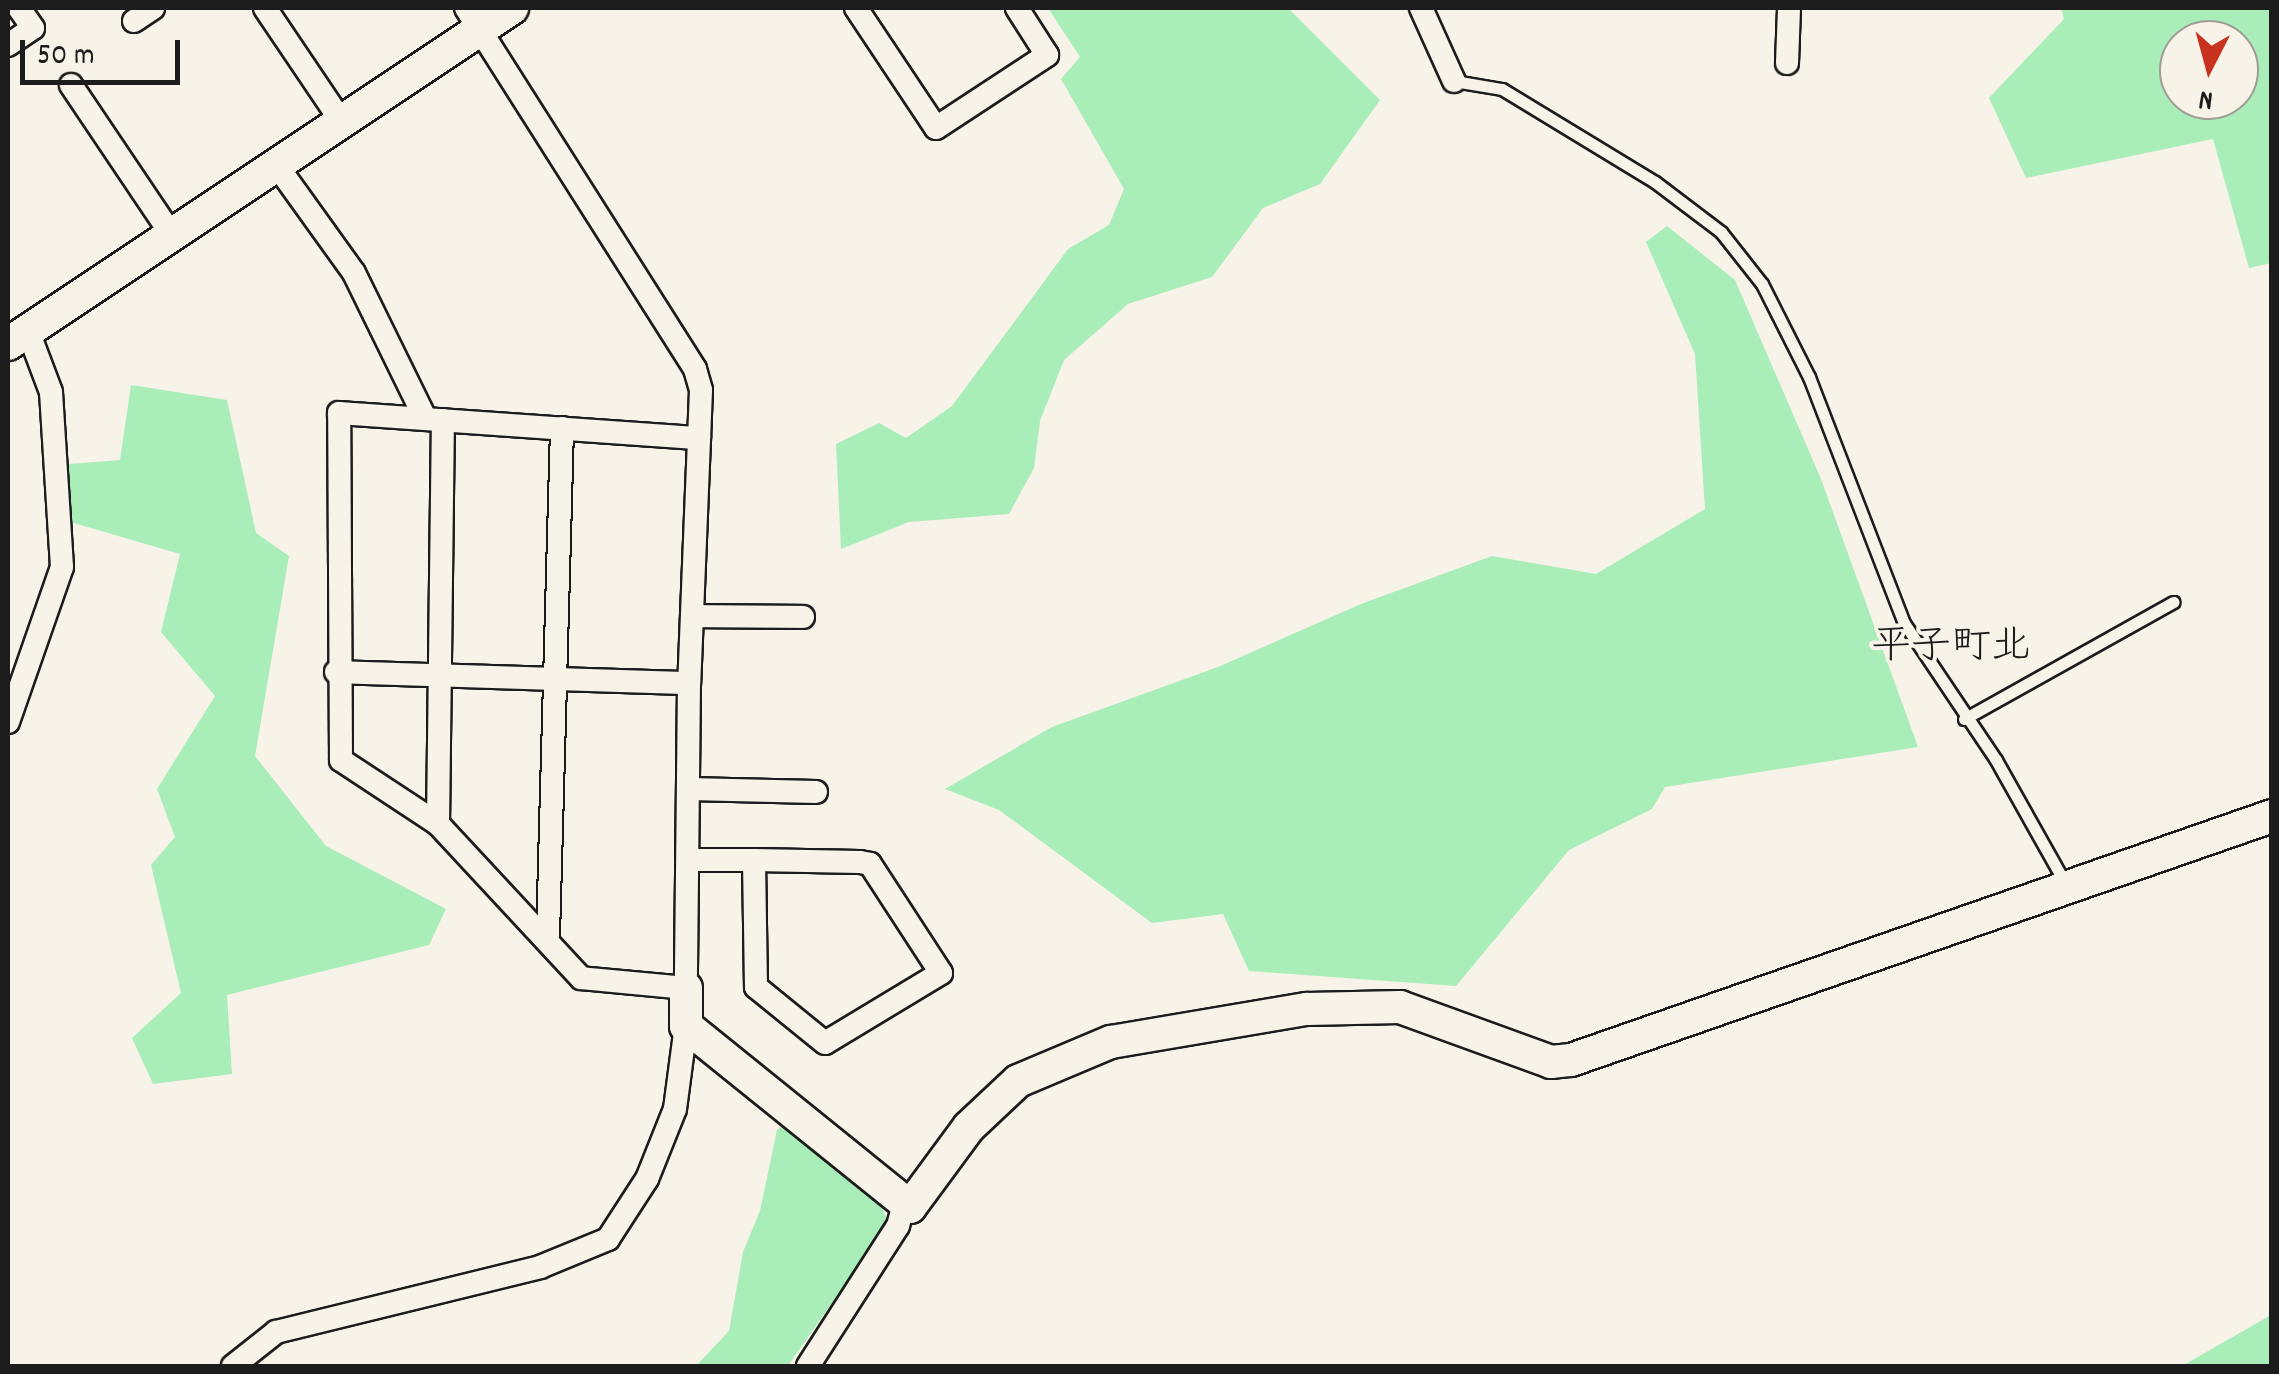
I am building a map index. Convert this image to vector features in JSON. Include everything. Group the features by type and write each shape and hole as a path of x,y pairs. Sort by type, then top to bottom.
{"street":[{"path":"8,45 33,28 19,8"},
{"path":"265,8 340,119"},
{"path":"8,722 62,568 51,392 18,338 340,119 472,18 512,8"},
{"path":"856,8 936,128 1047,55 1018,8"},
{"path":"1421,8 1454,81"},
{"path":"1787,63 1789,8"},
{"path":"232,1366 276,1332 540,1266 608,1239 647,1179 675,1109 686,1026 689,683 699,438 695,369 472,18"},
{"path":"71,86 171,234"},
{"path":"275,164 354,273 434,419 438,824"},
{"path":"686,988 580,978 548,936 438,824 340,760 336,672 339,413 699,438"},
{"path":"548,936 560,679 562,428"},
{"path":"692,616 803,617"},
{"path":"336,672 689,683"},
{"path":"689,789 816,792"},
{"path":"903,1206 919,1201 969,1127 1018,1080 1110,1042 1308,1009 1400,1007 1561,1062 2066,884 2272,816"},
{"path":"688,860 754,860 870,864 941,973 825,1043 756,987 754,860"},
{"path":"686,1026 903,1206"},
{"path":"808,1366 898,1226 903,1206"}],"lane":[{"path":"1454,81 1502,90 1656,182 1721,232 1784,321 1904,623 1964,719 1996,760 2066,884"},
{"path":"1964,719 2173,602"}],"green space":[{"path":"1048,8 1288,8 1380,100 1320,184 1263,208 1212,277 1128,304 1064,360 1040,421 1034,468 1009,514 909,522 841,549 836,444 879,423 906,438 952,406 1068,249 1109,225 1124,189 1061,79 1080,57"},
{"path":"2061,8 2271,8 2271,263 2249,268 2213,139 2026,178 1989,98 2064,19"},
{"path":"1667,226 1735,280 1821,479 1918,747 1665,787 1652,809 1569,850 1456,986 1249,971 1223,914 1152,923 999,810 945,789 1052,727 1218,667 1361,604 1492,556 1596,574 1705,509 1695,354 1646,242"},
{"path":"131,385 227,400 256,533 289,556 255,756 326,846 446,909 429,945 227,995 232,1074 153,1084 132,1038 181,993 151,865 175,837 157,789 215,696 161,632 180,554 67,521 69,464 120,460"},
{"path":"785,1123 881,1205 888,1222 788,1366 696,1366 729,1331 743,1252 760,1211 777,1130"},
{"path":"2271,1315 2271,1366 2182,1366"}],"district":[{"name":"平子町北","path":"1951,650"}]}
